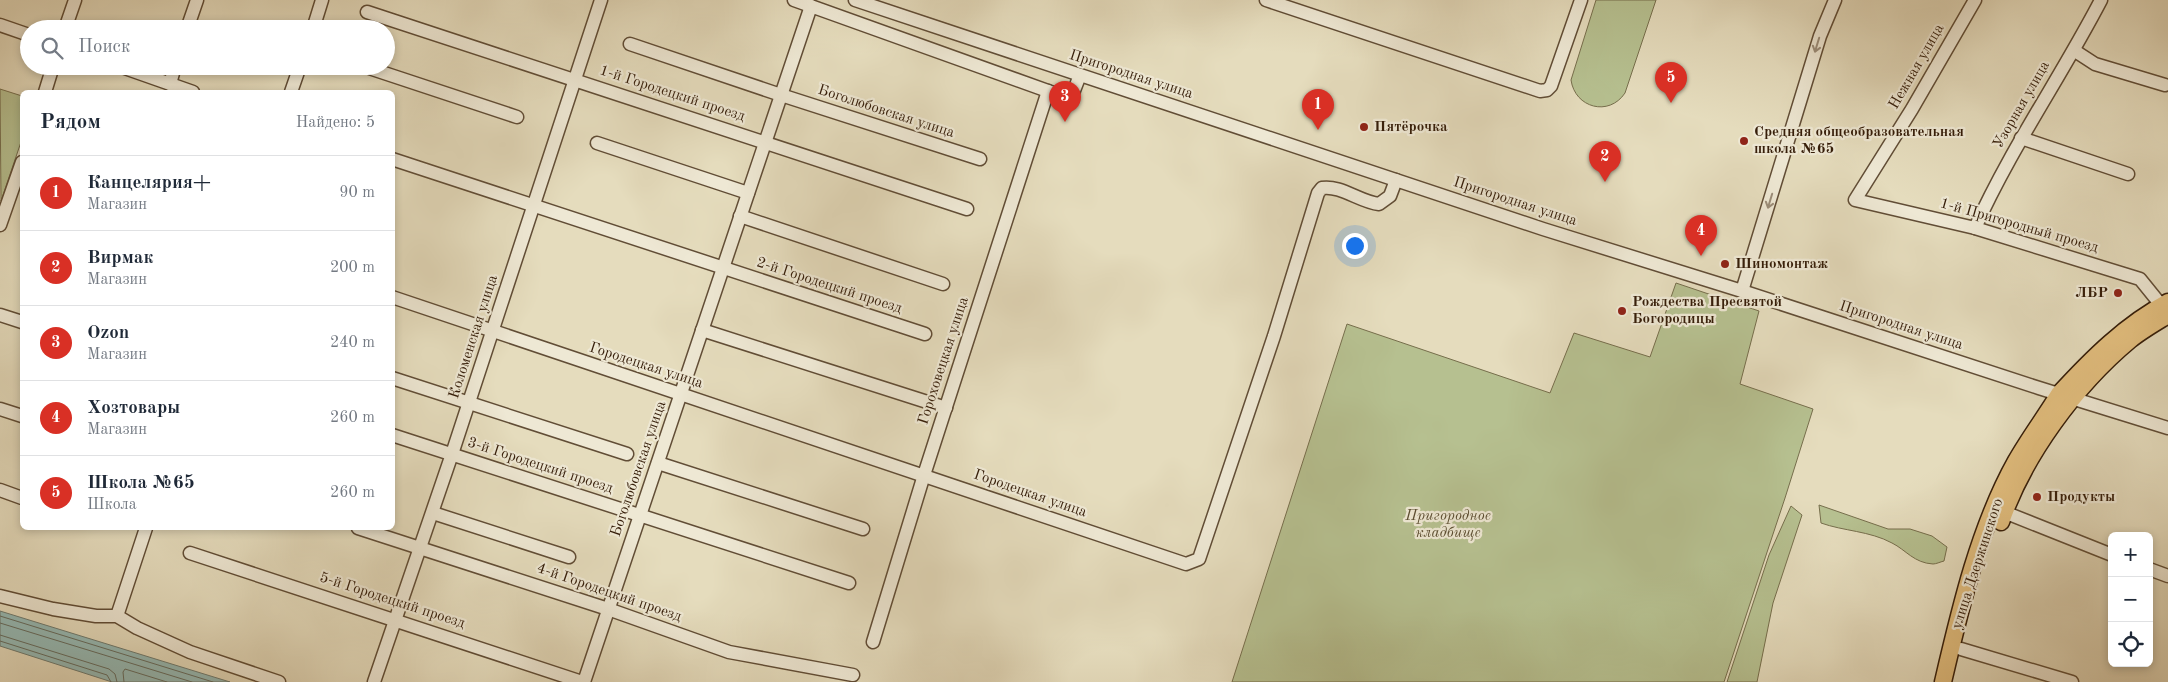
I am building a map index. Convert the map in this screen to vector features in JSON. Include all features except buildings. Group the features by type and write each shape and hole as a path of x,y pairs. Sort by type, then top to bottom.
{"main road":[{"name":"улица Дзержинского","path":"1943,682 1968,584 1994,508 2016,461 2066,396 2166,307"},
{"name":"улица Дзержинского","path":"1953,682 1979,586 2004,512 2066,396"}],"street":[{"path":"68,20 75,0"},
{"path":"191,20 197,0"},
{"path":"315,20 322,0"},
{"name":"Коломенская улица","path":"374,682 433,513 601,0"},
{"path":"794,0 1059,95 1073,93 1080,75"},
{"path":"1266,0 1540,91 1547,90 1551,86 1581,0"},
{"path":"1742,291 1820,36 1835,0"},
{"name":"Нежная улица","path":"1855,200 1912,109 1975,0"},
{"name":"Узорная улица","path":"1976,228 1991,193 2021,138 2074,51 2101,0"},
{"path":"856,21 858,1"},
{"name":"Пригородная улица","path":"858,1 1543,229 2168,428"},
{"name":"Боголюбовская улица","path":"583,682 811,6"},
{"name":"1-й Городецкий проезд","path":"367,12 391,20"},
{"name":"1-й Городецкий проезд","path":"395,21 766,141 967,209"},
{"path":"0,25 20,32"},
{"name":"Боголюбовская улица","path":"630,44 980,159"},
{"path":"2074,51 2095,64 2165,85"},
{"path":"46,90 50,75"},
{"path":"144,75 187,90"},
{"path":"170,84 172,75"},
{"path":"292,90 297,75"},
{"path":"390,75 517,117"},
{"name":"Гороховецкая улица","path":"873,642 924,475 1048,91"},
{"path":"2021,138 2128,174"},
{"path":"597,143 748,193"},
{"path":"395,160 534,204"},
{"path":"0,225 20,173"},
{"name":"Городецкая улица","path":"395,298 1186,564 1194,563 1199,559 1274,336 1318,193 1322,188 1330,187 1371,203 1379,204 1390,196 1396,180"},
{"name":"1-й Пригородный проезд","path":"1855,200 1976,228 2140,279 2166,307"},
{"name":"2-й Городецкий проезд","path":"534,204 925,334"},
{"path":"740,216 943,284"},
{"path":"0,315 20,321"},
{"path":"702,330 946,408"},
{"path":"395,379 627,454"},
{"path":"0,409 20,415"},
{"name":"3-й Городецкий проезд","path":"395,436 849,583"},
{"path":"658,463 863,529"},
{"path":"0,490 20,497"},
{"path":"2004,512 2108,552"},
{"path":"433,513 569,557"},
{"path":"117,616 145,530"},
{"name":"4-й Городецкий проезд","path":"364,530 729,652 853,675 838,682"},
{"name":"5-й Городецкий проезд","path":"190,553 396,619 583,682"},
{"path":"2153,570 2168,576"},
{"path":"0,596 53,609 96,616 117,616 137,628 190,652 279,682"},
{"path":"1961,649 2072,682"}],"green space":[{"path":"1596,0 1656,0 1625,93 1610,105 1602,107 1586,103 1579,97 1574,90 1571,80"},
{"path":"0,89 20,95 20,145 1,201"},
{"name":"Пригородное кладбище","path":"1676,283 1759,311 1740,384 1813,409 1724,682 1232,682 1347,324 1550,393 1574,333 1650,357"},
{"path":"1819,505 1888,529 1910,529 1932,536 1947,547 1944,561 1934,564 1926,563 1915,559 1884,539 1821,523"},
{"path":"1791,506 1802,515 1773,603 1757,682 1727,682 1769,555"}],"water":[{"path":"0,611 230,682 112,682 0,646"}],"place":[{"name":"Школа №65","path":"1671,103"},
{"name":"Ozon","path":"1065,122"},
{"name":"Пятёрочка","path":"1364,127"},
{"name":"Канцелярия+","path":"1318,130"},
{"name":"Средняя общеобразовательная школа №65","path":"1744,141"},
{"name":"Вирмак","path":"1605,182"},
{"name":"Хозтовары","path":"1701,256"},
{"name":"Шиномонтаж","path":"1725,264"},
{"name":"ЛБР","path":"2118,293"},
{"name":"Рождества Пресвятой Богородицы","path":"1622,311"},
{"name":"Продукты","path":"2037,497"}]}
